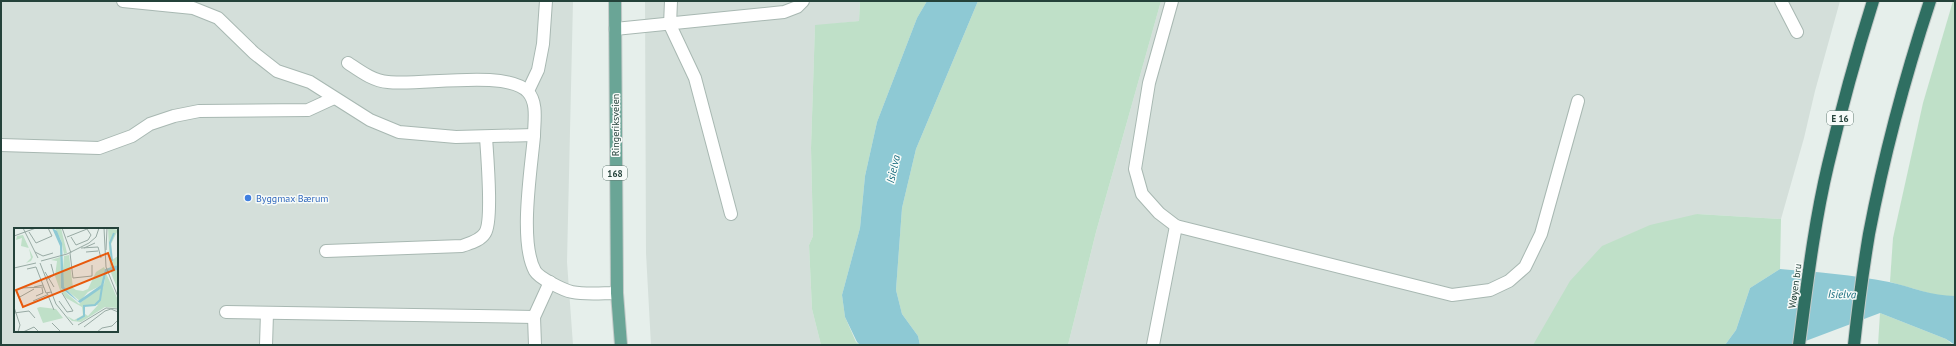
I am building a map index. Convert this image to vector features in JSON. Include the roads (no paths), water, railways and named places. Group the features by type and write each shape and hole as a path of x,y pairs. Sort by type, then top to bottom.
{"highway":[{"name":"Wøyen bru","path":"1799,345 1815,230 1828,165 1848,85 1873,1"},
{"path":"1854,345 1869,234 1888,147 1910,62 1930,1"}],"main road":[{"name":"Ringeriksveien","path":"615,1 617,293 621,345"}],"lane":[{"path":"123,1 193,8 218,18 254,54 277,71 310,82 370,120 398,132 456,137 534,135"},
{"path":"528,91 538,70 544,44 546,1"},
{"path":"671,1 670,25 695,78 731,214"},
{"path":"615,29 670,25 784,12 797,7 803,1"},
{"path":"1172,1 1149,83 1135,169 1142,194 1160,213 1176,226 1452,295 1490,290 1509,281 1525,267 1540,234 1578,101"},
{"path":"1781,1 1797,32"},
{"path":"348,63 370,77 388,82 497,80 516,84 528,91 534,101 534,135 528,239 530,258 536,272 550,282 570,292 617,293"},
{"path":"1,145 99,148 132,136 150,124 174,116 200,111 308,110 334,98"},
{"path":"326,251 462,246 478,240 486,232 489,216 486,137"},
{"path":"1153,345 1176,226"},
{"path":"535,345 534,317 550,282"},
{"path":"226,312 534,317"},
{"path":"266,313 266,345"}],"water":[{"name":"Isielva","path":"927,1 978,1 916,149 902,208 896,290 902,314 918,336 920,345 860,345 857,342 845,317 842,295 860,228 865,176 877,122 917,18"},
{"name":"Isielva","path":"1780,269 1862,277 1889,282 1938,295 1955,296 1955,345 1946,339 1880,313 1795,345 1725,345 1736,330 1750,288"}],"place":[{"name":"Byggmax Bærum","path":"248,198"}]}
